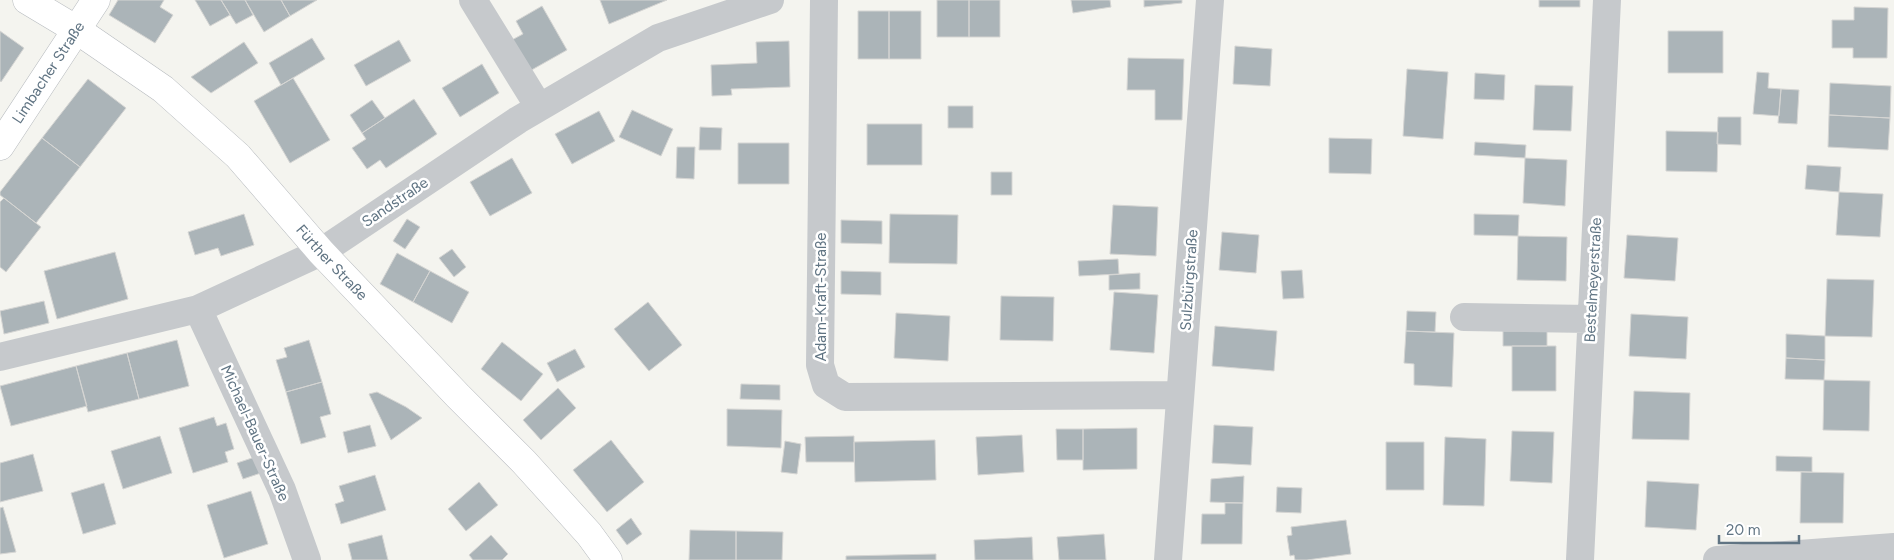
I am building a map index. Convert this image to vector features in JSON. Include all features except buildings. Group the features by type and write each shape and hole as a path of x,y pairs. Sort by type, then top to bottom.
{"main road":[{"name":"Fürther Straße","path":"27,0 77,30 164,89 238,156 321,252 458,396 524,462 589,534 608,560"},
{"name":"Limbacher Straße","path":"0,146 96,0"}],"street":[{"path":"473,0 539,107"},
{"name":"Sandstraße","path":"0,357 198,309 321,252 518,120 658,38 770,0"},
{"name":"Adam-Kraft-Straße","path":"824,0 820,365 826,385 845,397 1180,395"},
{"name":"Sulzbürgstraße","path":"1168,560 1210,0"},
{"name":"Bestelmeyerstraße","path":"1580,560 1607,0"},
{"name":"Michael-Bauer-Straße","path":"198,309 282,490 307,560"},
{"path":"1464,317 1591,318"},
{"path":"1717,560 1894,546"}]}
